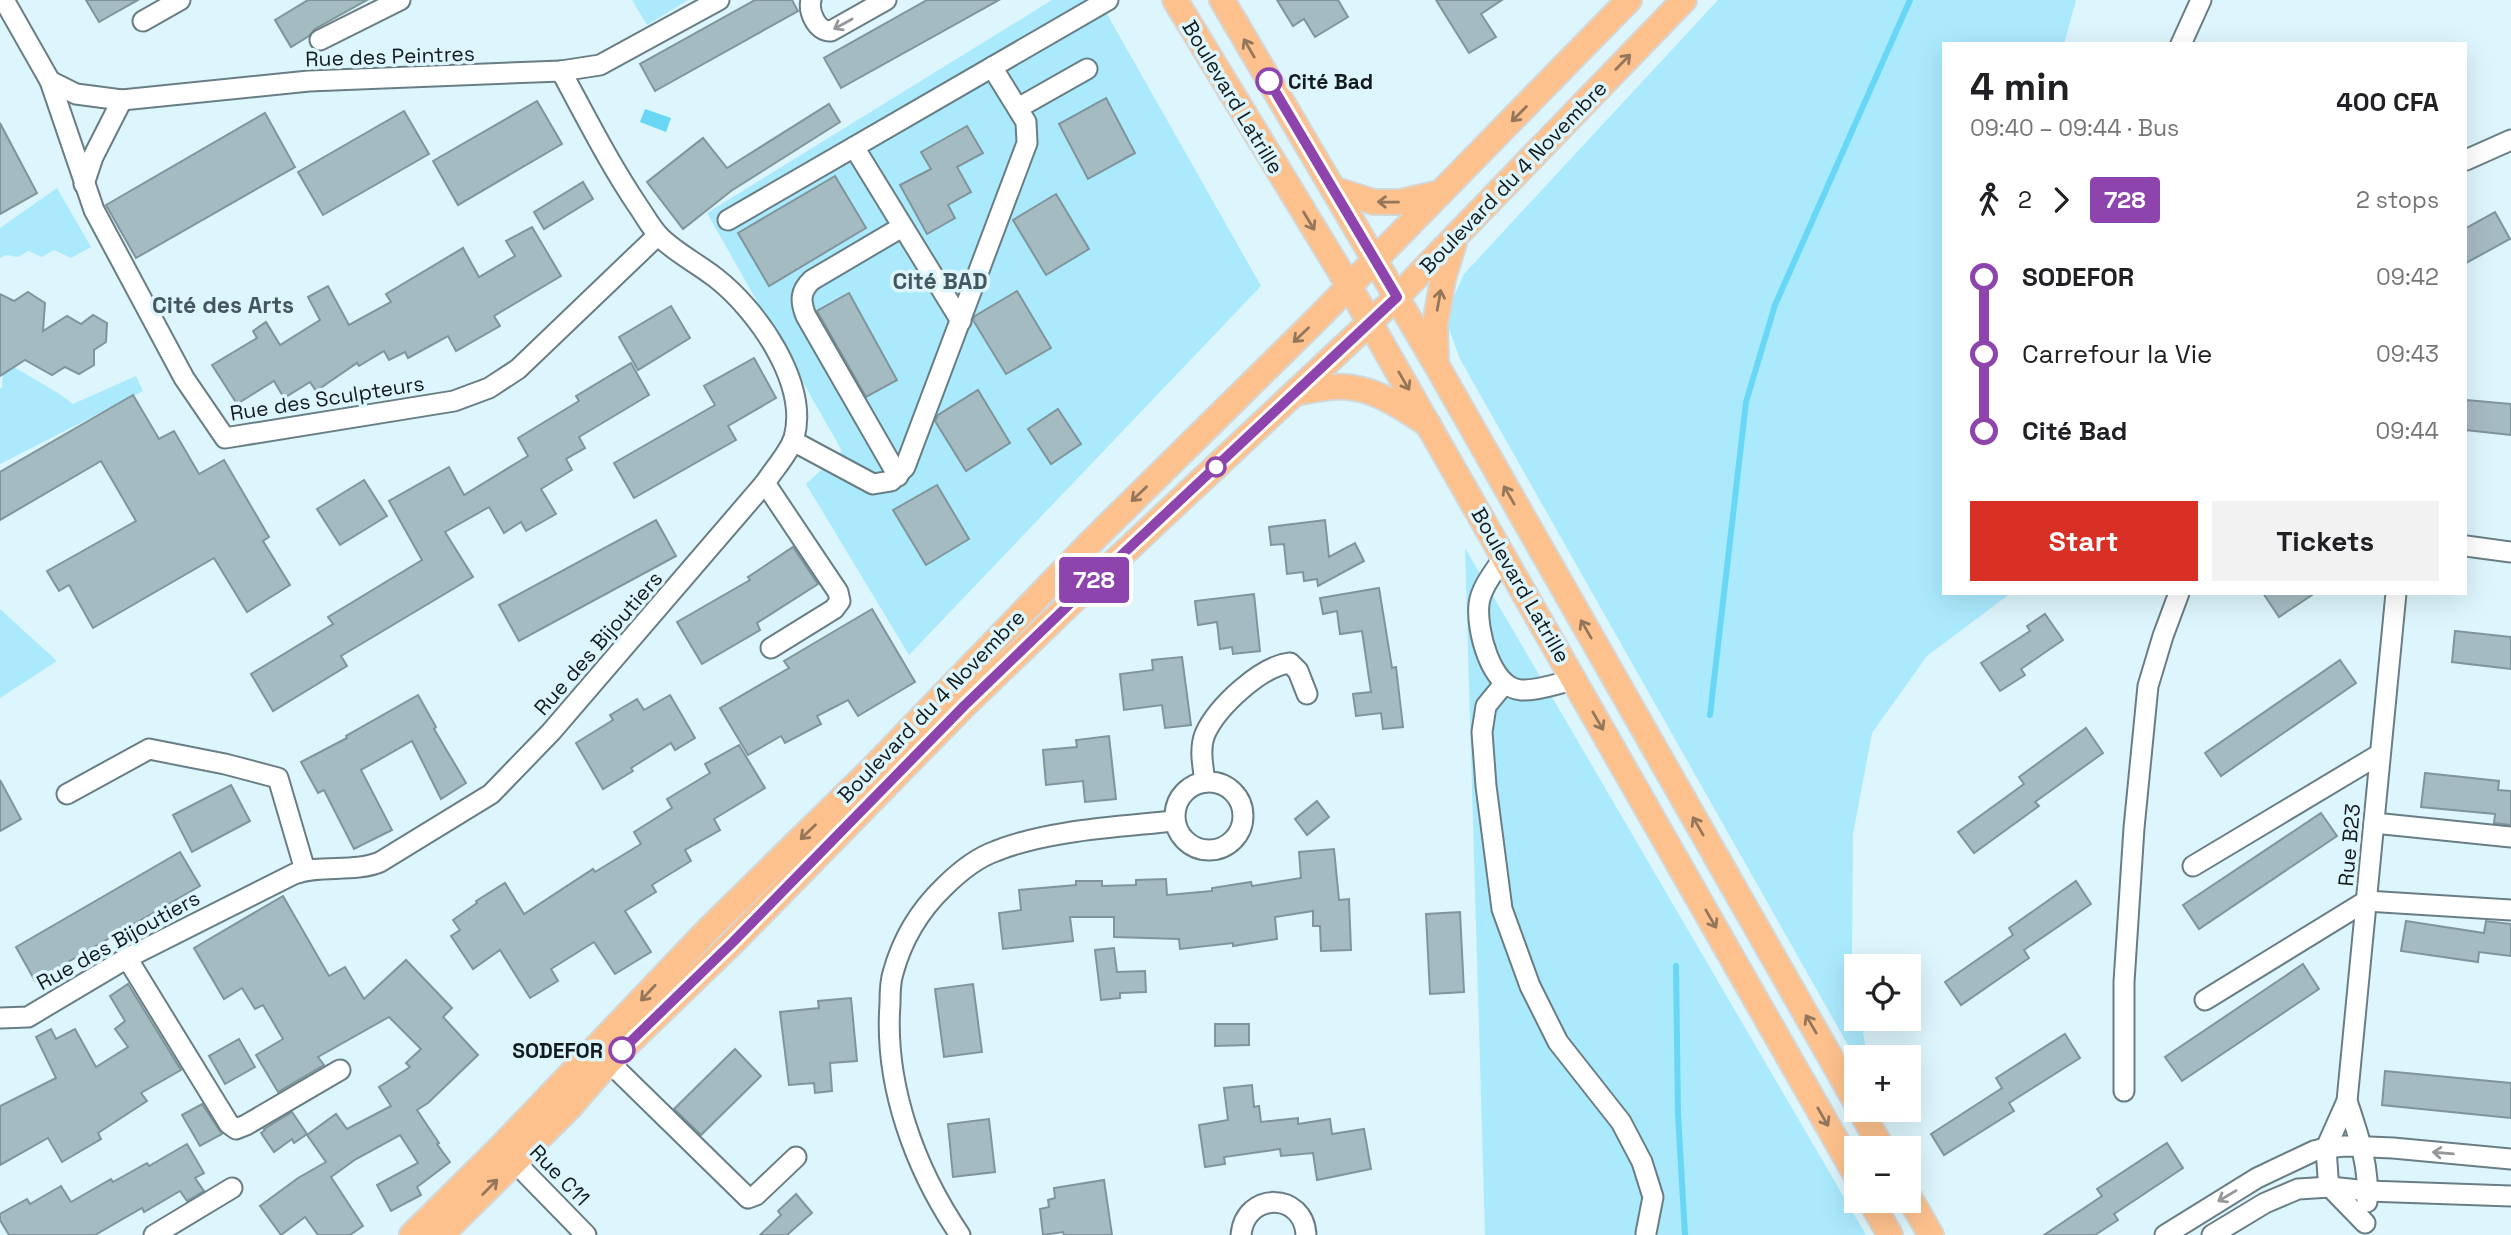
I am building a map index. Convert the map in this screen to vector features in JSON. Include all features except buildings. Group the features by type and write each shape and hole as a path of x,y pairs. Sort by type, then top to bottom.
{"main road":[{"name":"Boulevard Latrille","path":"1175,0 1430,425 1844,1154"},
{"name":"Boulevard Latrille","path":"1222,0 1296,128 1336,190 1844,1081"},
{"name":"Boulevard du 4 Novembre","path":"412,1235 569,1108 604,1054 710,928 871,770 1091,541 1375,260 1629,0"},
{"name":"Boulevard du 4 Novembre","path":"604,1054 733,942 994,677 1397,297 1684,0"},
{"path":"1264,148 1296,128"},
{"path":"1336,190 1374,202 1400,202 1440,193"},
{"path":"1437,366 1435,325 1443,279 1455,237"},
{"path":"1294,394 1330,387 1354,388 1396,404 1430,425"},
{"name":"Boulevard du 4 Novembre","path":"441,1235 508,1155"},
{"path":"1877,1213 1890,1235"},
{"path":"1918,1213 1931,1235"}],"street":[{"name":"Rue des Sculpteurs","path":"4,0 50,81 84,184 100,222 184,378 225,439 454,401 489,388 518,369 658,235"},
{"path":"143,21 180,0"},
{"path":"320,40 400,0"},
{"name":"Rue des Peintres","path":"50,81 76,94 122,100 309,81 561,71 600,65 719,0"},
{"path":"811,0 809,8 820,28 826,32 886,0"},
{"path":"728,220 1108,0"},
{"path":"2182,42 2201,0"},
{"path":"793,440 873,484 891,481 905,467 1027,143 1026,122 992,67"},
{"path":"1018,108 1087,69"},
{"name":"Rue des Bijoutiers","path":"0,1018 28,1017 127,958 204,917 305,870 370,866 380,862 491,794 551,732 765,483 793,440 797,402 791,380 768,337 743,303 716,278 658,235 601,148 561,71"},
{"path":"84,184 93,157 122,100"},
{"path":"2467,160 2511,140"},
{"path":"855,147 961,321"},
{"path":"898,476 806,316 802,294 804,287 812,280 902,227"},
{"path":"765,483 838,592 840,601 834,609 771,648"},
{"path":"2467,546 2511,552"},
{"path":"1504,557 1483,589 1479,605 1479,626 1495,672 1504,684 1520,690 1574,680"},
{"path":"2124,1091 2124,982 2134,828 2148,686 2178,595"},
{"name":"Rue B23","path":"2347,1101 2396,595"},
{"path":"1205,782 1201,755 1205,735 1216,716 1257,677 1278,664 1290,663 1298,671 1307,694"},
{"path":"1504,684 1486,706 1482,732 1502,909 1531,986 1558,1042 1622,1122 1642,1162 1653,1197 1646,1233"},
{"path":"67,794 149,749 278,778 305,870"},
{"path":"2193,866 2380,754"},
{"path":"1205,782 1218,783 1230,789 1239,799 1243,812 1242,825 1236,837 1226,846 1213,851 1199,850 1187,844 1174,821 1175,807 1181,795 1192,786 1205,782"},
{"path":"960,1235 929,1184 903,1112 894,1076 888,1027 892,975 909,930 932,898 961,871 995,851 1084,830 1174,821"},
{"path":"2374,823 2511,837"},
{"path":"2206,1000 2366,901 2511,910"},
{"path":"127,958 229,1124 236,1129 340,1070"},
{"path":"604,1054 748,1198 756,1195 796,1157"},
{"path":"2347,1101 2363,1147 2368,1191 2366,1229"},
{"path":"2347,1101 2326,1148 2330,1187 2366,1229"},
{"path":"2165,1235 2258,1178 2326,1148 2363,1147 2511,1159"},
{"name":"Rue C11","path":"508,1155 586,1235"},
{"path":"2211,1235 2265,1203 2298,1189 2330,1187 2368,1191 2511,1196"},
{"path":"154,1235 232,1188"},
{"path":"1241,1235 1242,1225 1248,1214 1258,1206 1270,1202 1283,1203 1294,1209 1303,1219 1306,1235"}],"shaded area":[{"path":"632,0 688,0 647,25"},
{"name":"Cité BAD","path":"1052,0 1099,0 1261,286 909,655 806,484 842,451 707,213"},
{"path":"1718,0 2076,0 2065,42 1942,42 1942,595 2008,595 1927,656 1872,733 1853,834 1852,954 1844,954 1844,1031 1863,1031 1865,1045 1848,1045 1460,359 1448,326 1452,301 1464,274"},
{"path":"645,109 671,118 666,132 640,122"},
{"path":"57,188 91,247 71,258 54,250 42,257 28,251 18,257 6,255 0,258 0,228"},
{"path":"14,367 73,404 136,376 143,391 0,464 0,389 3,374"},
{"path":"1465,548 1844,1197 1844,1213 1853,1213 1866,1235 1485,1235"},
{"path":"0,609 57,661 0,698"}],"waterway":[{"path":"1710,715 1746,402 1775,305 1910,0"},
{"path":"1676,966 1678,1114 1685,1235"}],"bus line":[{"name":"728","path":"622,1050 733,942 965,705 1397,297 1269,81"}],"place":[{"name":"Cité Bad","path":"1269,81"},
{"name":"SODEFOR","path":"622,1050"}],"district":[{"name":"Cité BAD","path":"940,281"},
{"name":"Cité des Arts","path":"223,305"}]}
